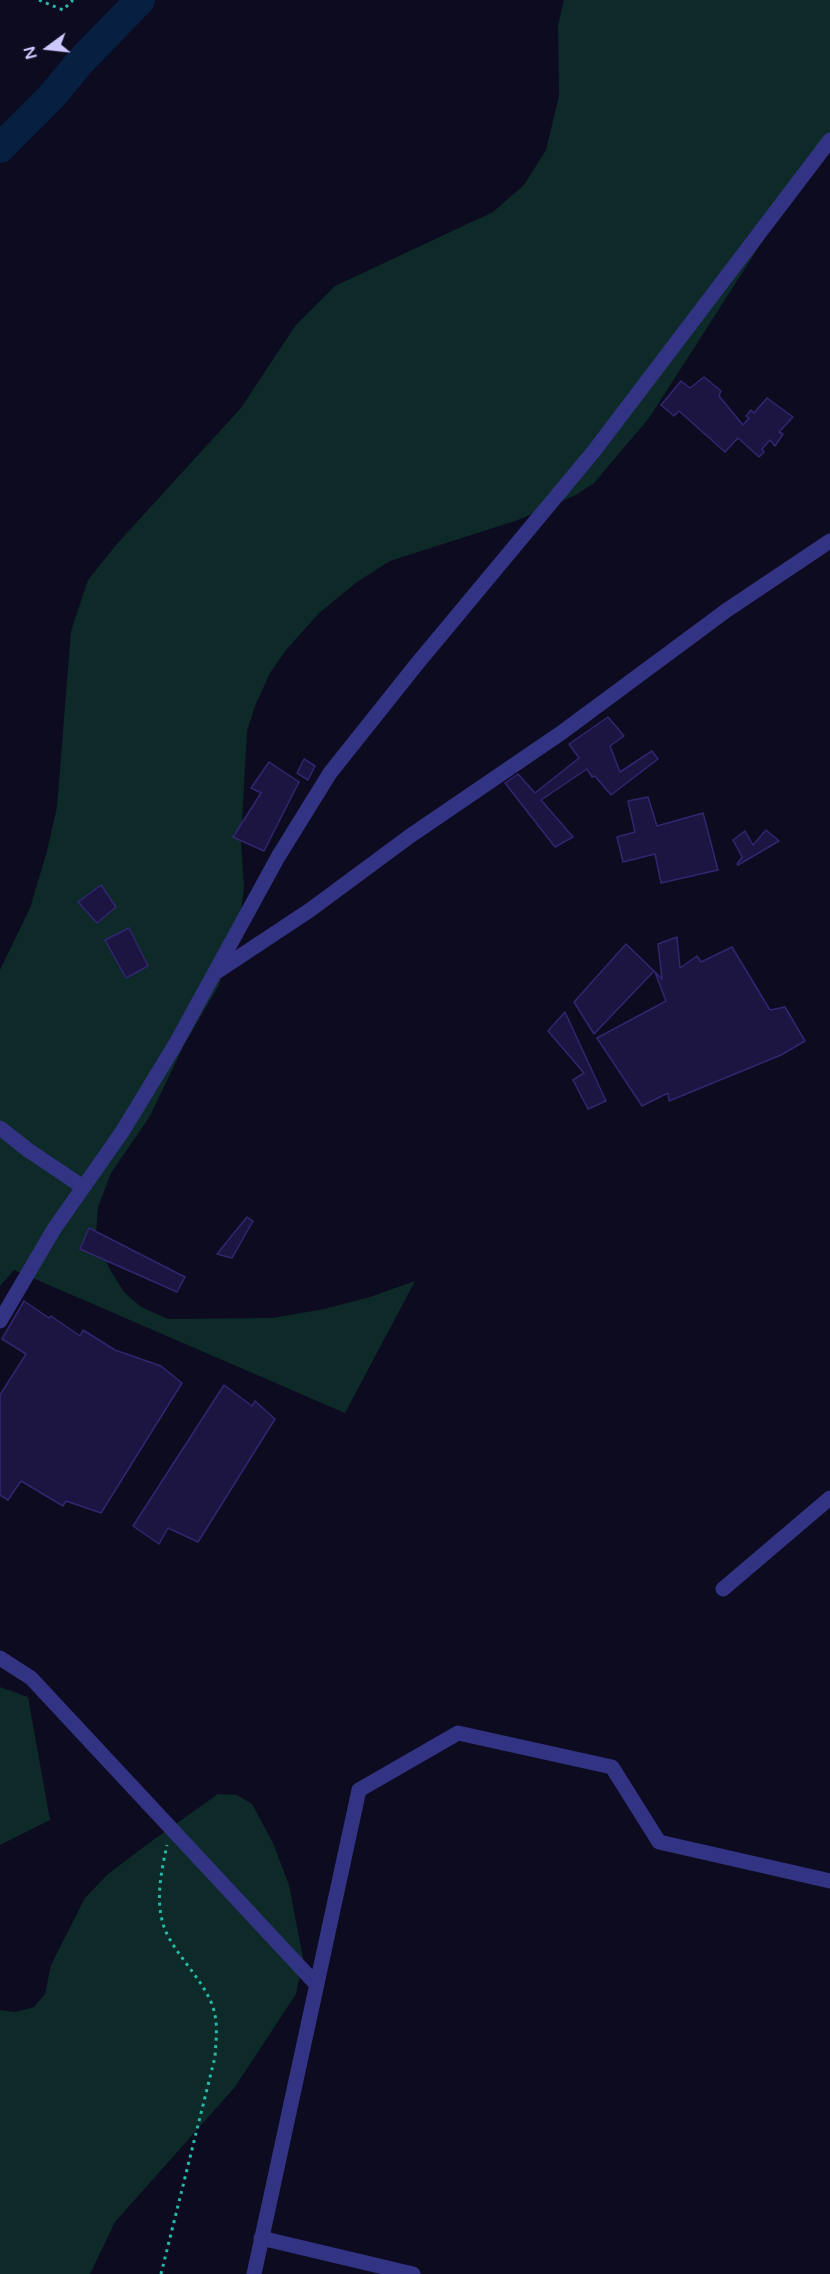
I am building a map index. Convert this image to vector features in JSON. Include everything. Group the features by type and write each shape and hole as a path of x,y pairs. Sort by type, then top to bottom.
{"street":[{"path":"0,1321 54,1229 122,1132 216,972 278,857 330,773 423,656 594,451 830,140"},
{"path":"216,972 310,910 410,836 561,734 727,610 830,541"},
{"path":"0,1128 83,1187"},
{"path":"723,1589 830,1498"},
{"path":"0,1658 31,1678 316,1984"},
{"path":"254,2274 360,1790 459,1733 612,1767 659,1842 830,1881"},
{"path":"261,2238 413,2274"}],"path":[{"path":"39,0 63,10 73,0"},
{"path":"161,2274 215,2058 217,2031 211,2002 166,1931 160,1905 160,1880 171,1828"}],"green space":[{"path":"564,0 830,0 830,152 789,200 649,418 594,483 576,495 518,520 390,561 357,582 319,613 286,650 270,673 255,706 247,731 241,840 244,888 239,924 219,985 184,1045 150,1116 111,1173 98,1207 96,1233 109,1268 124,1292 141,1307 168,1319 273,1318 324,1309 370,1297 415,1281 345,1413 14,1270 0,1286 0,970 30,908 57,807 71,631 88,580 116,545 241,408 295,326 335,286 493,212 524,185 546,150 559,96 558,25"},
{"path":"0,1687 28,1697 50,1820 0,1845"},
{"path":"218,1794 237,1795 252,1804 273,1843 289,1885 303,1958 296,1994 235,2087 115,2222 90,2274 0,2274 0,2010 15,2012 34,2007 45,1994 51,1965 85,1898 108,1874"}],"building":[{"path":"704,377 721,391 719,396 743,425 749,418 746,416 751,410 754,413 767,398 793,417 779,432 783,434 775,446 770,440 762,449 764,452 759,457 738,438 725,452 679,411 674,416 661,405 681,381 690,388"},
{"path":"608,717 624,736 610,746 620,772 652,751 658,759 611,795 587,769 541,800 573,837 555,847 505,783 518,774 535,793 579,758 569,744"},
{"path":"304,759 315,766 308,780 297,773"},
{"path":"269,762 299,782 264,851 233,837 261,793 251,788"},
{"path":"648,797 657,826 703,813 718,870 661,883 655,854 623,862 617,837 635,832 628,801"},
{"path":"766,830 779,841 738,865 742,857 733,840 745,831 753,845"},
{"path":"101,885 116,907 97,923 78,902"},
{"path":"129,928 148,966 126,978 105,940"},
{"path":"677,937 680,968 697,956 701,962 732,947 770,1010 785,1007 805,1041 781,1055 669,1101 668,1093 642,1106 597,1038 666,1001 655,972 662,979 658,944"},
{"path":"626,944 654,971 594,1034 574,1002"},
{"path":"565,1012 606,1101 588,1109 573,1080 584,1073 548,1031"},
{"path":"247,1217 253,1221 232,1258 217,1254"},
{"path":"89,1228 185,1277 177,1292 80,1249"},
{"path":"24,1301 80,1336 83,1330 115,1350 161,1366 182,1383 101,1513 66,1501 63,1506 21,1481 8,1500 0,1495 0,1395 26,1354 2,1339"},
{"path":"224,1385 252,1406 255,1401 275,1419 198,1542 168,1528 159,1544 133,1526"}],"waterway":[{"path":"0,148 51,97 81,61 140,0"}]}
